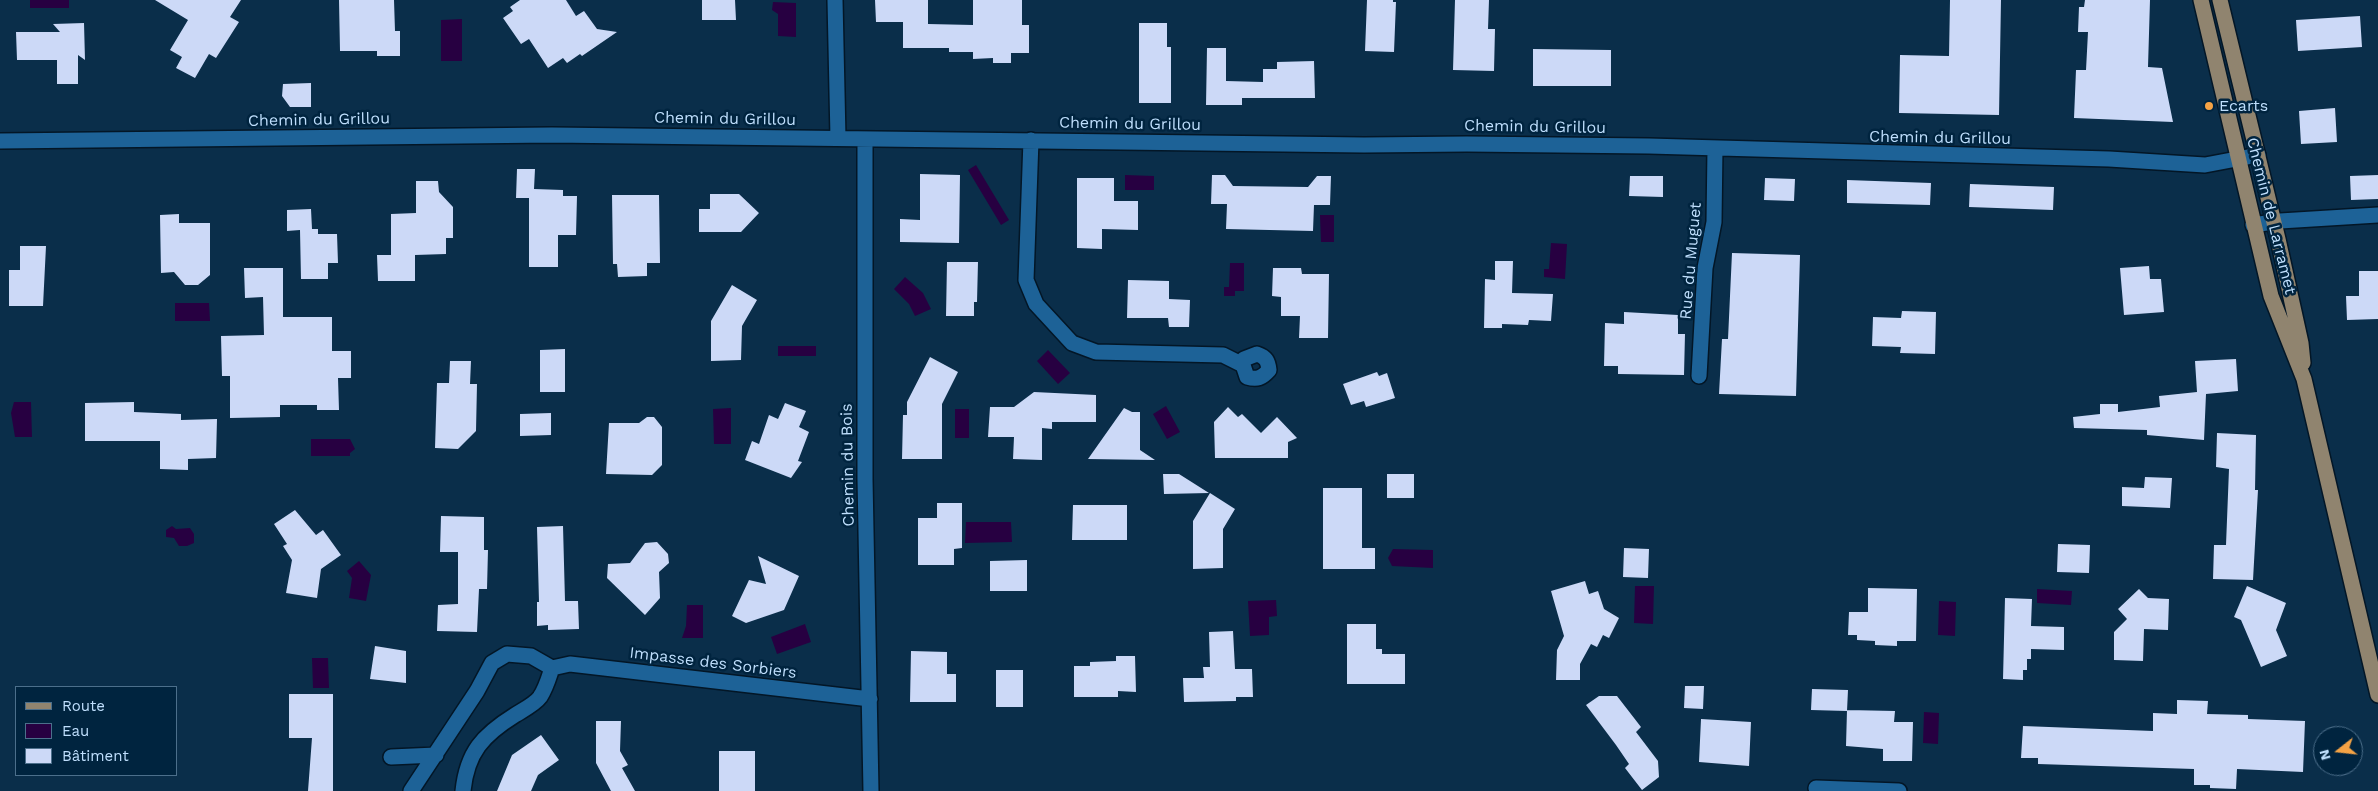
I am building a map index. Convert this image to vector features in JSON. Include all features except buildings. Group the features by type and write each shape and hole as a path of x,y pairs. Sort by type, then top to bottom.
{"main road":[{"name":"Chemin de Larramet","path":"2201,0 2271,296 2304,379"},
{"name":"Chemin de Larramet","path":"2220,0 2274,222 2301,343 2304,379 2378,695"}],"street":[{"path":"835,0 838,138"},
{"name":"Chemin du Grillou","path":"0,141 543,135 1715,148 2109,159 2205,165 2258,156"},
{"name":"Chemin du Bois","path":"865,138 865,479 871,791"},
{"path":"1031,140 1026,280 1036,304 1066,336 1072,342 1096,352 1223,356 1242,365"},
{"name":"Rue du Muguet","path":"1699,376 1705,268 1714,222 1715,148"},
{"path":"2253,225 2378,215"},
{"path":"411,791 477,692 492,663 507,654 531,656 552,668 540,697 497,726 482,741 467,764 462,791"},
{"name":"Impasse des Sorbiers","path":"552,668 570,664 870,699"},
{"path":"392,756 436,755"},
{"path":"1816,788 1899,791"}],"water":[{"path":"30,0 69,0 69,8 30,8"},
{"path":"773,2 796,3 796,37 778,36 778,14 772,10"},
{"path":"462,19 462,61 441,61 441,20"},
{"path":"976,165 1009,220 1001,225 968,170"},
{"path":"1125,175 1154,176 1154,190 1125,190"},
{"path":"1320,215 1334,215 1334,242 1321,242"},
{"path":"1551,243 1567,244 1565,279 1544,277 1544,269 1549,269"},
{"path":"1230,263 1244,263 1244,291 1235,291 1235,296 1224,296 1224,287 1229,287"},
{"path":"905,277 923,293 931,309 915,316 909,304 894,289"},
{"path":"175,303 209,303 210,321 175,321"},
{"path":"778,346 816,346 816,356 778,356"},
{"path":"1048,350 1070,373 1058,384 1037,361"},
{"path":"14,402 31,402 32,437 15,437 11,413"},
{"path":"1166,406 1180,432 1167,439 1153,414"},
{"path":"731,408 731,444 714,444 713,409"},
{"path":"955,409 969,409 969,438 955,438"},
{"path":"311,439 350,439 355,449 350,453 350,456 311,456"},
{"path":"966,522 1011,522 1012,542 965,543"},
{"path":"172,526 176,529 190,528 194,534 194,543 187,546 179,546 174,538 166,537 166,530"},
{"path":"1393,549 1433,550 1433,568 1392,566 1388,558"},
{"path":"359,561 371,575 366,601 349,598 352,578 347,571"},
{"path":"1635,586 1654,586 1653,624 1634,623"},
{"path":"2037,589 2072,591 2071,605 2037,603"},
{"path":"1276,600 1277,616 1269,617 1269,635 1250,636 1248,601"},
{"path":"1939,601 1956,602 1955,636 1938,635"},
{"path":"687,605 703,605 703,638 682,638 686,626"},
{"path":"805,624 811,642 777,654 771,637"},
{"path":"312,658 328,658 329,688 313,688"},
{"path":"1924,712 1939,713 1938,744 1923,743"}],"place":[{"name":"Ecarts","path":"2209,106"}]}
